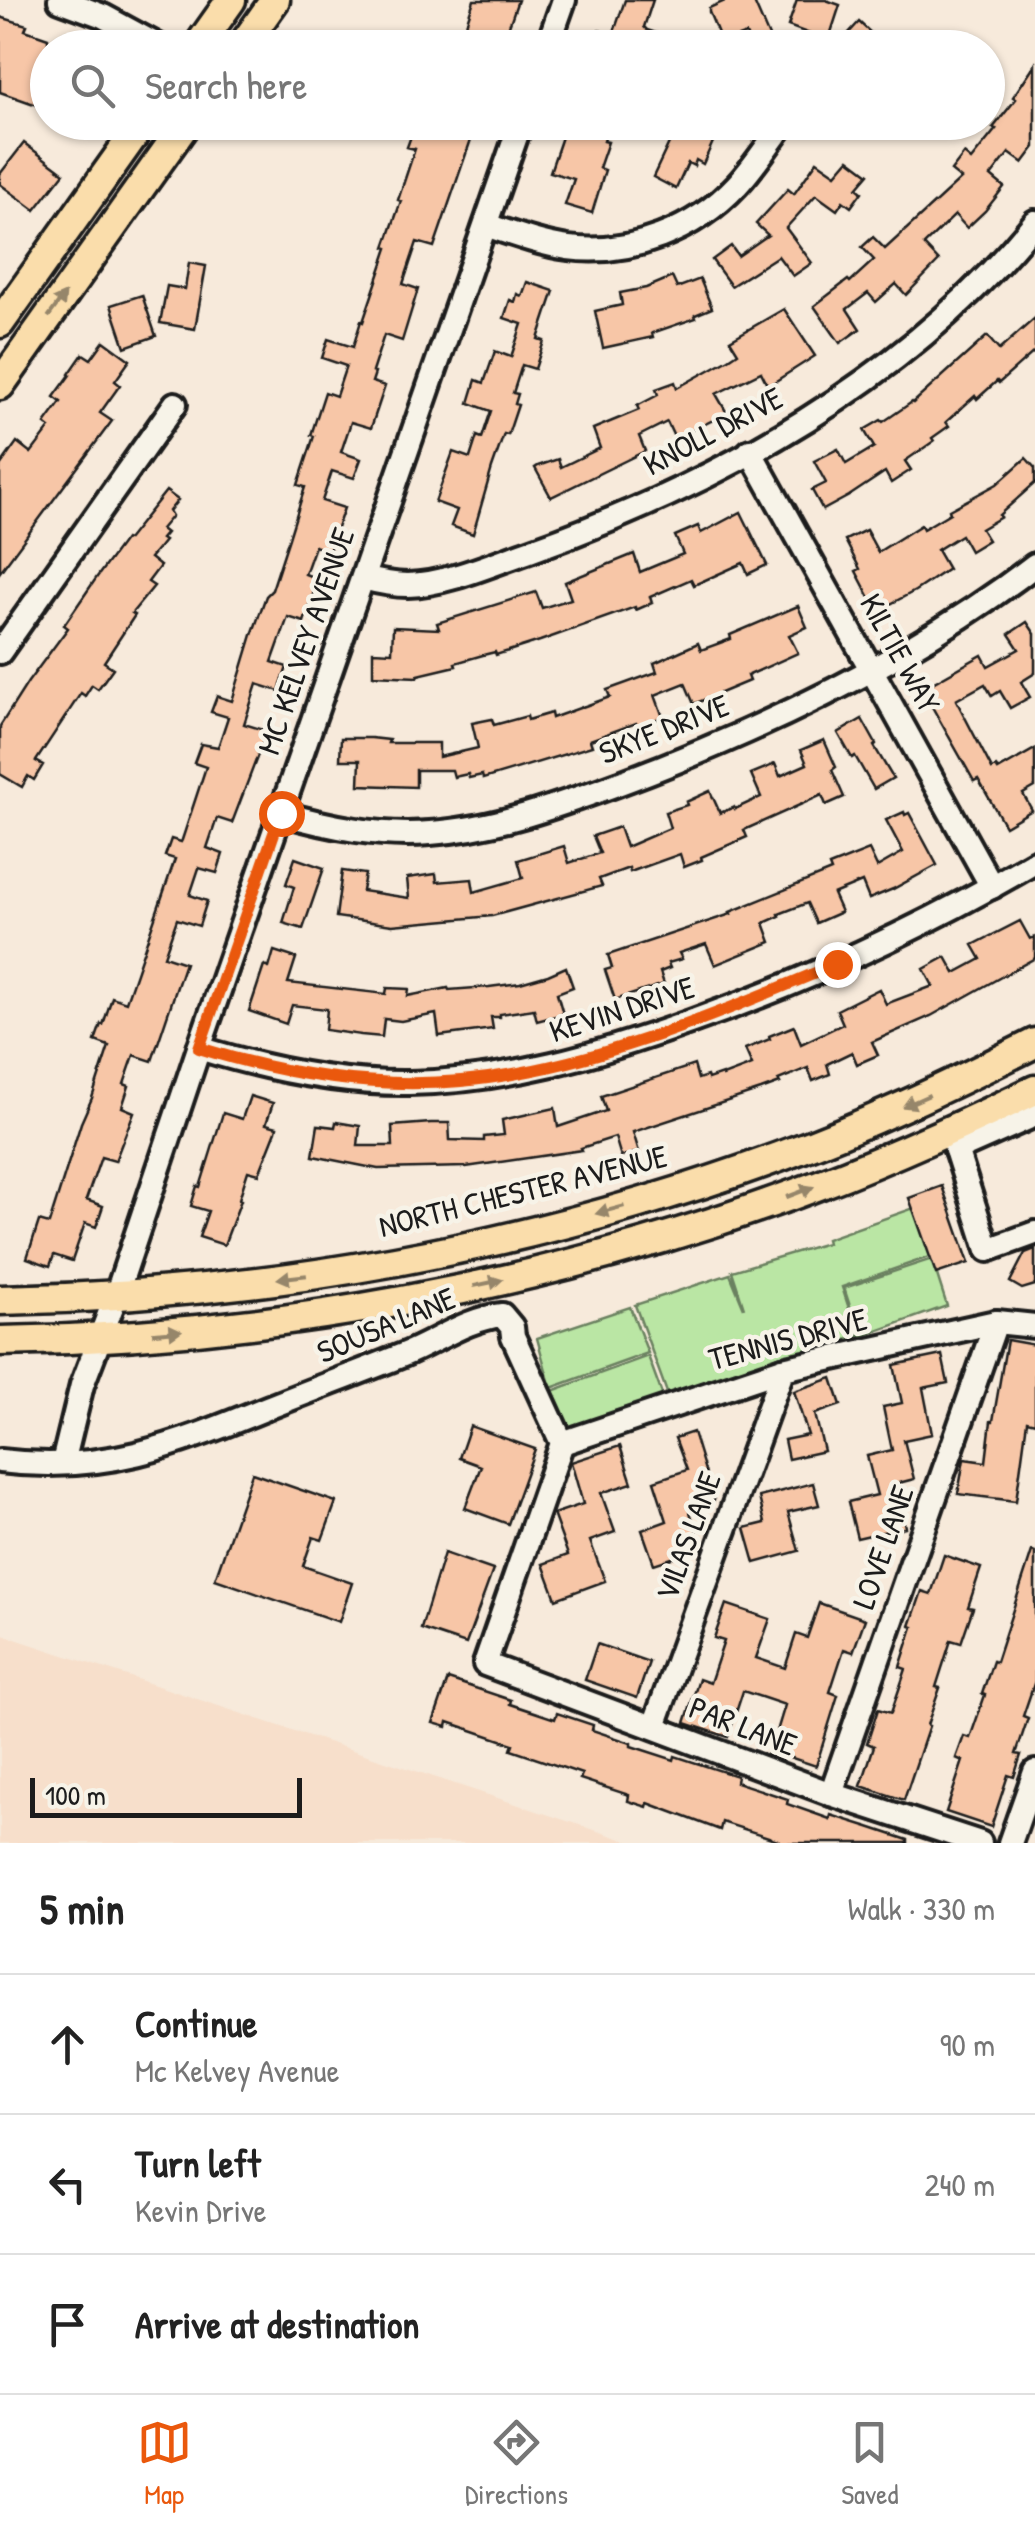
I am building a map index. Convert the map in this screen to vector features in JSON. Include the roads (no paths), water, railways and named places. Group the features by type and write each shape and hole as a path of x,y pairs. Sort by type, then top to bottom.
{"main road":[{"path":"210,30 231,0"},
{"path":"254,30 275,0"},
{"path":"0,323 130,140"},
{"path":"0,384 174,140"},
{"name":"NORTH CHESTER AVENUE","path":"0,1300 116,1296 223,1286 309,1275 522,1234 636,1204 779,1157 884,1115 1035,1043"},
{"path":"953,1140 953,1108 989,1066"},
{"path":"0,1341 227,1327 315,1315 532,1274 720,1220 864,1167 953,1140 1035,1090"}],"street":[{"path":"60,0 129,30"},
{"path":"553,30 564,0"},
{"name":"MC KELVEY AVENUE","path":"63,1463 82,1385 515,140"},
{"path":"486,225 540,243 570,248 617,247 662,236 716,204 739,183 771,140"},
{"name":"KNOLL DRIVE","path":"363,578 385,584 418,584 488,565 634,509 750,451 864,381 910,346 976,288 1035,222"},
{"path":"0,652 175,404"},
{"name":"KILTIE WAY","path":"750,451 992,887"},
{"name":"SKYE DRIVE","path":"281,813 360,831 432,833 478,827 594,792 763,724 871,669 958,618 1035,564"},
{"name":"KEVIN DRIVE","path":"199,1048 298,1074 352,1081 461,1081 540,1068 642,1039 741,1004 837,964 1035,862"},
{"path":"1035,1116 953,1140 988,1250 1035,1233"},
{"name":"SOUSA LANE","path":"63,1463 125,1458 168,1446 411,1352 466,1325 502,1315 512,1328 562,1442"},
{"name":"TENNIS DRIVE","path":"562,1442 783,1369 996,1322 1035,1326"},
{"name":"LOVE LANE","path":"831,1794 996,1322"},
{"name":"VILAS LANE","path":"654,1726 783,1369"},
{"name":"PAR LANE","path":"562,1442 485,1664 831,1794 980,1843"},
{"path":"0,1461 63,1463"},
{"path":"1010,1843 1035,1772"}]}
